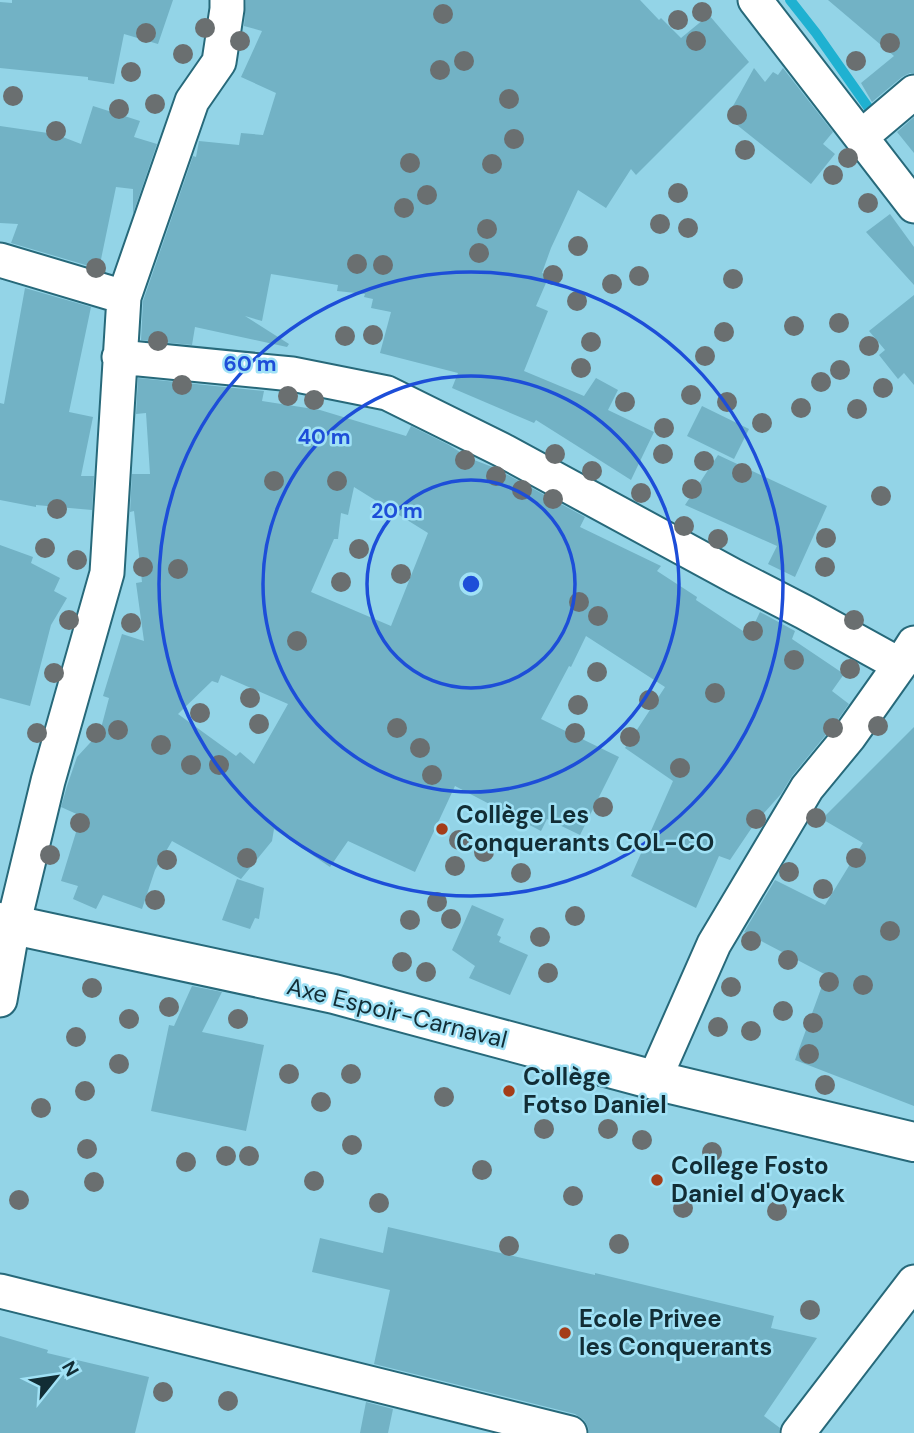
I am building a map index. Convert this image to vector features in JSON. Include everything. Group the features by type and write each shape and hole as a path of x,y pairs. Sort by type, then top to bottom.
{"street":[{"path":"0,1000 6,924 107,573 124,297 192,101 219,62 227,0"},
{"path":"755,0 914,206"},
{"path":"861,137 914,92"},
{"path":"0,260 124,297"},
{"path":"119,357 292,374 387,393 504,451 734,576 907,654 849,737 807,788 714,944 654,1080"},
{"name":"Axe Espoir-Carnaval","path":"6,924 334,994 654,1080 914,1142"},
{"path":"798,1433 914,1282"},
{"path":"0,1292 570,1433"}],"building":[{"path":"12,0 173,0 158,44 124,34 114,84 88,80 88,77 0,68 0,2 12,3"},
{"path":"246,0 640,0 681,38 709,15 749,62 636,175 631,169 606,208 578,190 542,273 549,276 536,306 548,311 524,371 584,396 596,378 618,390 608,410 654,432 631,480 536,420 534,423 452,388 458,373 380,353 391,312 371,308 373,299 364,297 365,294 337,291 338,285 271,274 262,321 245,316 289,344 287,347 195,327 192,345 141,340 143,301 193,156 196,157 199,141 239,145 241,133 263,135 276,93 241,77 262,31 244,26"},
{"path":"828,0 914,0 914,73 902,77 872,102 861,83 894,56"},
{"path":"754,68 765,82 773,72 778,75 783,68 833,132 823,144 835,154 811,184 727,117"},
{"path":"93,106 140,121 134,137 157,144 133,214 133,189 116,187 99,269 11,243 18,224 0,223 0,126 55,134 81,144"},
{"path":"914,117 914,153 897,132"},
{"path":"890,214 914,247 914,285 866,232"},
{"path":"25,288 91,307 69,412 93,417 81,476 94,476 92,510 36,507 0,500 0,403 4,404"},
{"path":"914,295 914,385 904,373 898,379 879,355 885,350 869,331"},
{"path":"138,378 264,391 262,401 320,410 406,436 411,426 585,517 580,527 661,566 657,571 749,635 760,612 795,631 792,639 844,674 832,691 849,704 781,794 755,823 730,860 719,856 696,908 631,876 673,781 625,748 665,687 586,636 541,719 619,757 580,835 547,819 541,831 455,786 415,872 348,841 330,867 274,829 272,841 241,879 172,841 155,870 142,909 103,895 96,909 73,899 78,886 61,881 81,816 61,807 77,757 100,732 109,698 103,696 122,634 144,641 136,583 142,582 134,511 130,512 132,474 150,474 146,413 136,414","holes":["354,487 428,533 391,626 311,592 334,539 338,539 341,513 348,515","221,675 288,704 254,764 240,752 236,756 178,714 212,681 218,683"]},
{"path":"702,406 749,429 734,459 687,436"},
{"path":"718,455 827,506 795,577 768,564 777,546 685,505"},
{"path":"0,545 33,557 31,563 60,578 54,591 67,598 51,625 30,706 0,698"},
{"path":"914,727 914,1106 795,1060 826,975 744,932 775,880 825,905 863,843 822,819"},
{"path":"237,879 264,888 259,919 255,918 250,929 222,920"},
{"path":"472,905 504,919 497,935 501,937 499,942 528,955 510,995 469,978 475,966 452,950"},
{"path":"192,986 222,992 202,1032 264,1045 246,1131 151,1111 169,1025 174,1026"},
{"path":"388,1227 774,1316 771,1328 817,1338 764,1416 780,1428 779,1433 589,1433 584,1420 575,1414 374,1364 390,1290 312,1272 320,1238 383,1253"},
{"path":"0,1336 48,1350 47,1353 149,1377 135,1433 0,1433"},
{"path":"366,1402 393,1409 388,1433 360,1433"}],"waterway":[{"path":"790,0 868,107"}],"place":[{"name":"Collège Les Conquerants COL-CO","path":"442,829"},
{"name":"Collège Fotso Daniel","path":"509,1091"},
{"name":"College Fosto Daniel d'Oyack","path":"657,1180"},
{"name":"Ecole Privee les Conquerants","path":"565,1333"}]}
